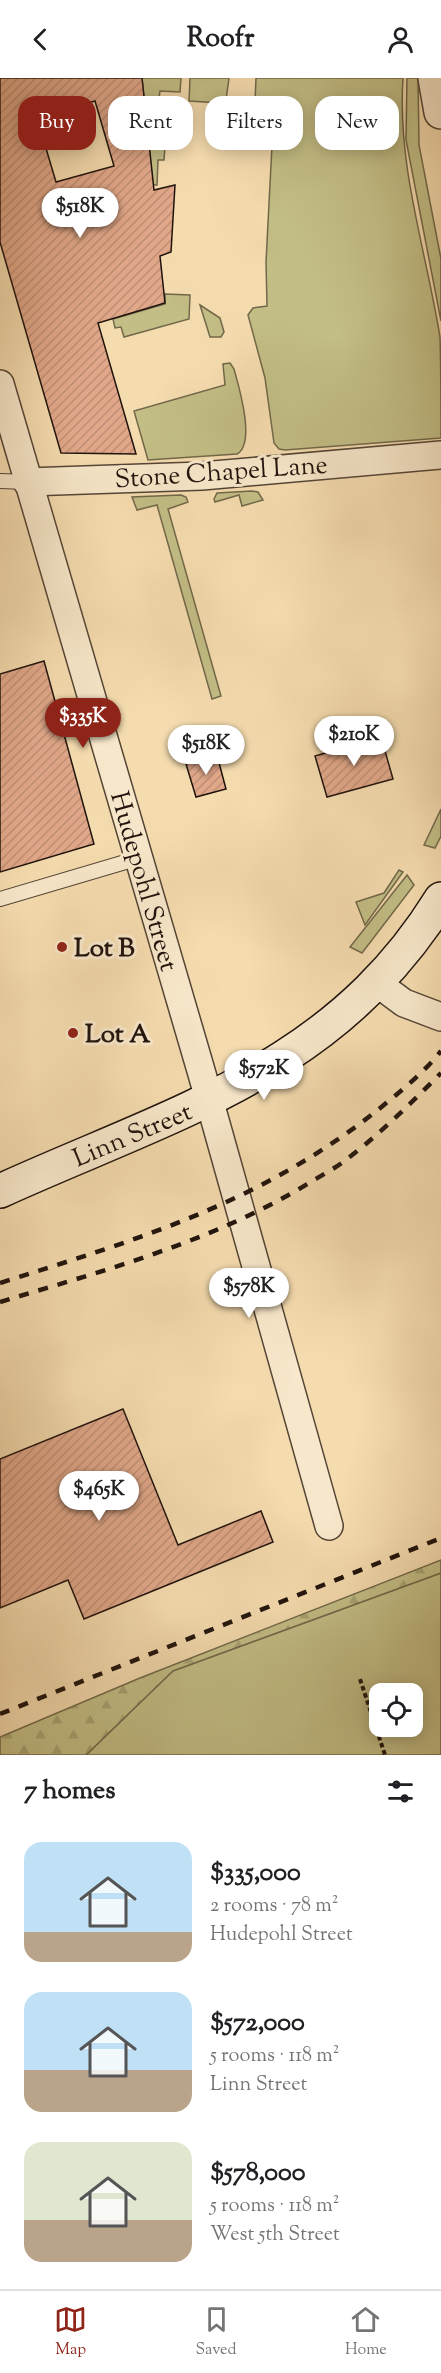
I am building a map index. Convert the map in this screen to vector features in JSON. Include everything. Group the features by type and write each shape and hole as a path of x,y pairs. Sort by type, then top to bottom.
{"main road":[{"path":"435,78 441,112"},
{"name":"Linn Street","path":"0,1191 209,1101 297,1050 334,1022 377,982 412,941 441,899"}],"street":[{"name":"Hudepohl Street","path":"0,384 139,858 329,1526"},
{"name":"Stone Chapel Lane","path":"27,482 202,476 441,455"},
{"path":"377,982 404,1003 441,1017"}],"lane":[{"name":"Stone Chapel Lane","path":"0,481 27,482"},
{"path":"0,899 139,858"}],"path":[{"path":"360,1679 385,1755"}],"green space":[{"path":"142,78 181,78 180,92 160,91 159,96 144,96"},
{"path":"190,78 229,78 227,96 205,96 205,102 193,101 193,96 189,96"},
{"path":"256,78 403,78 402,111 408,176 440,337 441,438 285,450 279,449 274,443 265,378 248,315 253,308 267,306 266,262 272,150 303,150 303,96 255,96"},
{"path":"407,78 418,78 419,145 441,259 441,321 406,140"},
{"path":"149,150 165,150 164,160 158,160 157,185 153,185"},
{"path":"165,294 190,295 189,319 124,337 121,327 115,328 113,319 165,304"},
{"path":"200,305 220,318 224,332 221,337 210,337"},
{"path":"230,363 239,388 246,427 243,448 237,454 148,460 134,411 225,385 223,364"},
{"path":"258,492 263,500 242,506 239,495 215,502 214,499 217,493"},
{"path":"181,495 186,497 188,502 168,509 221,696 212,699 157,505 137,510 132,497"},
{"path":"441,809 441,836 435,848 424,845"},
{"path":"399,870 403,872 365,925 356,902 384,893"},
{"path":"407,875 414,885 362,953 350,947"},
{"path":"441,1560 441,1573 173,1671 86,1755 0,1755 0,1737 140,1678"},
{"path":"441,1573 441,1755 86,1755 172,1671"}],"building":[{"path":"0,78 142,78 144,96 108,96 108,145 96,104 96,96 18,96 18,150 46,150 56,182 114,166 109,150 150,150 154,190 175,185 171,252 160,256 165,303 98,323 136,454 61,453 0,242"},
{"path":"44,661 94,844 0,872 0,674"},
{"path":"381,737 393,779 327,797 315,756"},
{"path":"217,755 226,789 196,797 186,764"},
{"path":"123,1409 178,1545 261,1511 273,1542 84,1619 68,1580 0,1608 0,1459"}],"railway":[{"path":"0,1283 149,1234 195,1216 286,1172 330,1145 374,1113 418,1076 441,1051"},
{"path":"0,1302 159,1252 236,1222 273,1203 347,1159 407,1107 441,1073"},
{"path":"0,1714 441,1538"}],"place":[{"name":"Lot B","path":"62,947"},
{"name":"Lot A","path":"73,1033"}]}
